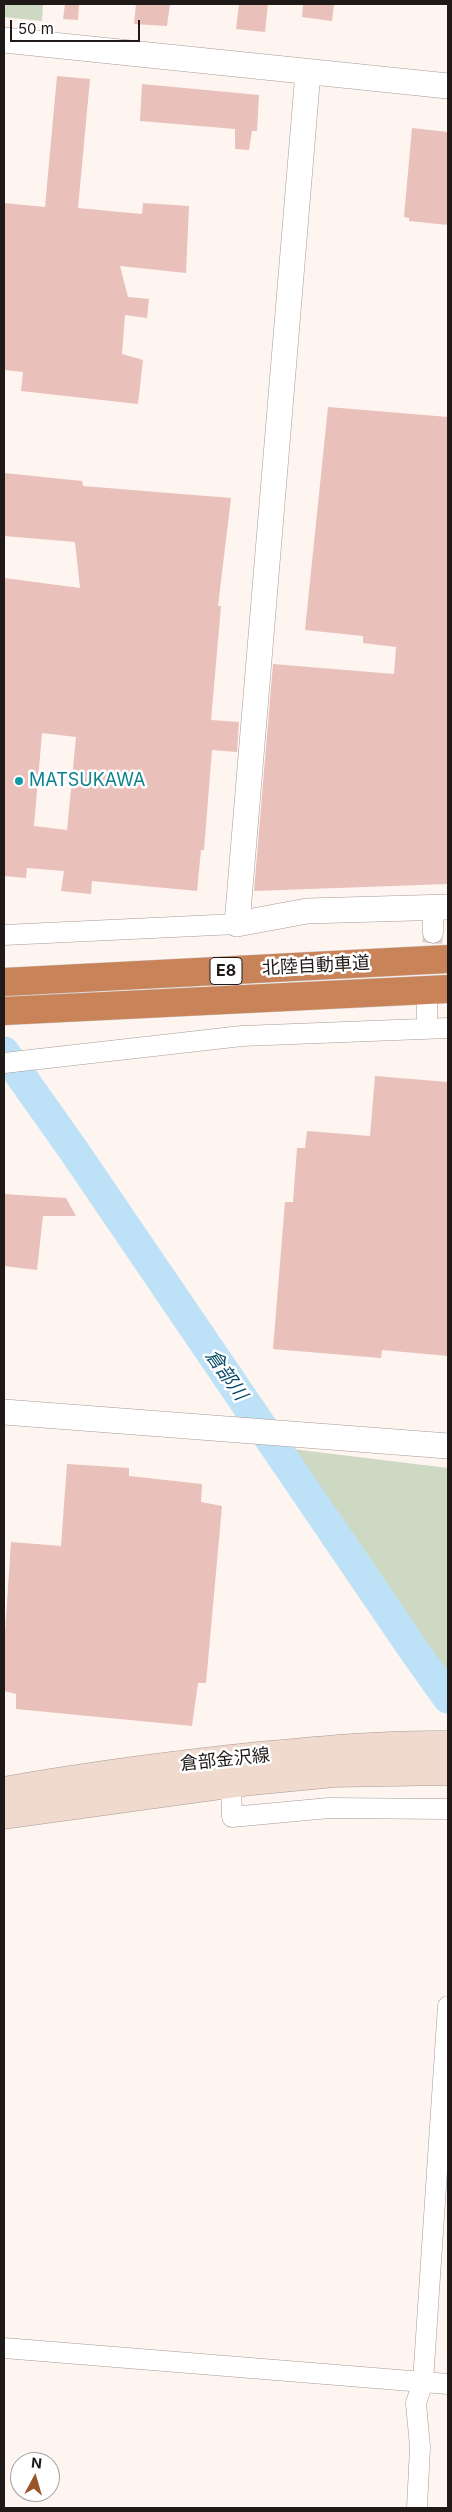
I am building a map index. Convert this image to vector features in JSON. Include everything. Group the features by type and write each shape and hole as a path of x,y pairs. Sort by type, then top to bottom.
{"highway":[{"name":"北陸自動車道","path":"4,982 448,959"},
{"name":"北陸自動車道","path":"4,1011 438,996"}],"main road":[{"name":"倉部金沢線","path":"4,1790 95,1775 332,1749 445,1758"},
{"name":"倉部金沢線","path":"4,1814 445,1758"}],"street":[{"path":"4,40 448,86"},
{"path":"237,924 308,72"},
{"path":"4,935 237,924 307,911 440,908 433,933"},
{"path":"427,1028 438,996"},
{"path":"4,1063 242,1036 448,1028"},
{"path":"4,1412 448,1446"},
{"path":"231,1784 232,1817 329,1808 448,1809"},
{"path":"417,2508 420,2447 416,2403 423,2382 448,2006"},
{"path":"4,2348 448,2384"}],"green space":[{"path":"4,4 43,4 42,21 4,17"},
{"path":"292,1449 448,1468 448,1673"}],"building":[{"path":"65,4 79,4 78,20 63,19"},
{"path":"136,4 170,4 167,26 134,24"},
{"path":"239,4 268,4 265,32 236,29"},
{"path":"303,4 334,4 332,21 302,17"},
{"path":"57,76 90,79 78,208 142,214 143,203 189,206 186,273 120,266 128,297 149,299 147,318 125,315 122,354 143,360 138,404 21,391 23,372 4,370 4,203 45,207"},
{"path":"142,84 259,95 257,131 252,131 249,150 235,149 235,129 140,121"},
{"path":"412,128 448,132 448,225 409,221 409,218 404,217"},
{"path":"328,407 448,417 448,884 254,891 273,664 394,674 396,647 363,643 363,636 305,630"},
{"path":"4,473 82,481 83,486 231,498 218,606 221,606 211,720 239,722 237,752 212,750 204,850 201,850 197,891 92,881 91,894 61,891 64,871 27,868 26,878 4,876 4,578 80,588 75,542 4,536","holes":["42,733 76,737 67,830 34,826"]},
{"path":"375,1076 448,1082 448,1356 382,1350 381,1358 273,1349 285,1202 293,1202 297,1148 305,1148 307,1131 370,1136"},
{"path":"4,1194 66,1198 76,1216 43,1216 37,1270 4,1266"},
{"path":"67,1464 129,1468 129,1476 202,1484 201,1502 222,1506 206,1683 198,1683 192,1726 16,1709 16,1694 4,1691 4,1648 11,1542 61,1546"}],"waterway":[{"name":"倉部川","path":"4,1052 74,1151 448,1698"}],"tunnel":[{"path":"427,1003 433,933"}],"place":[{"name":"MATSUKAWA","path":"19,781"}]}
